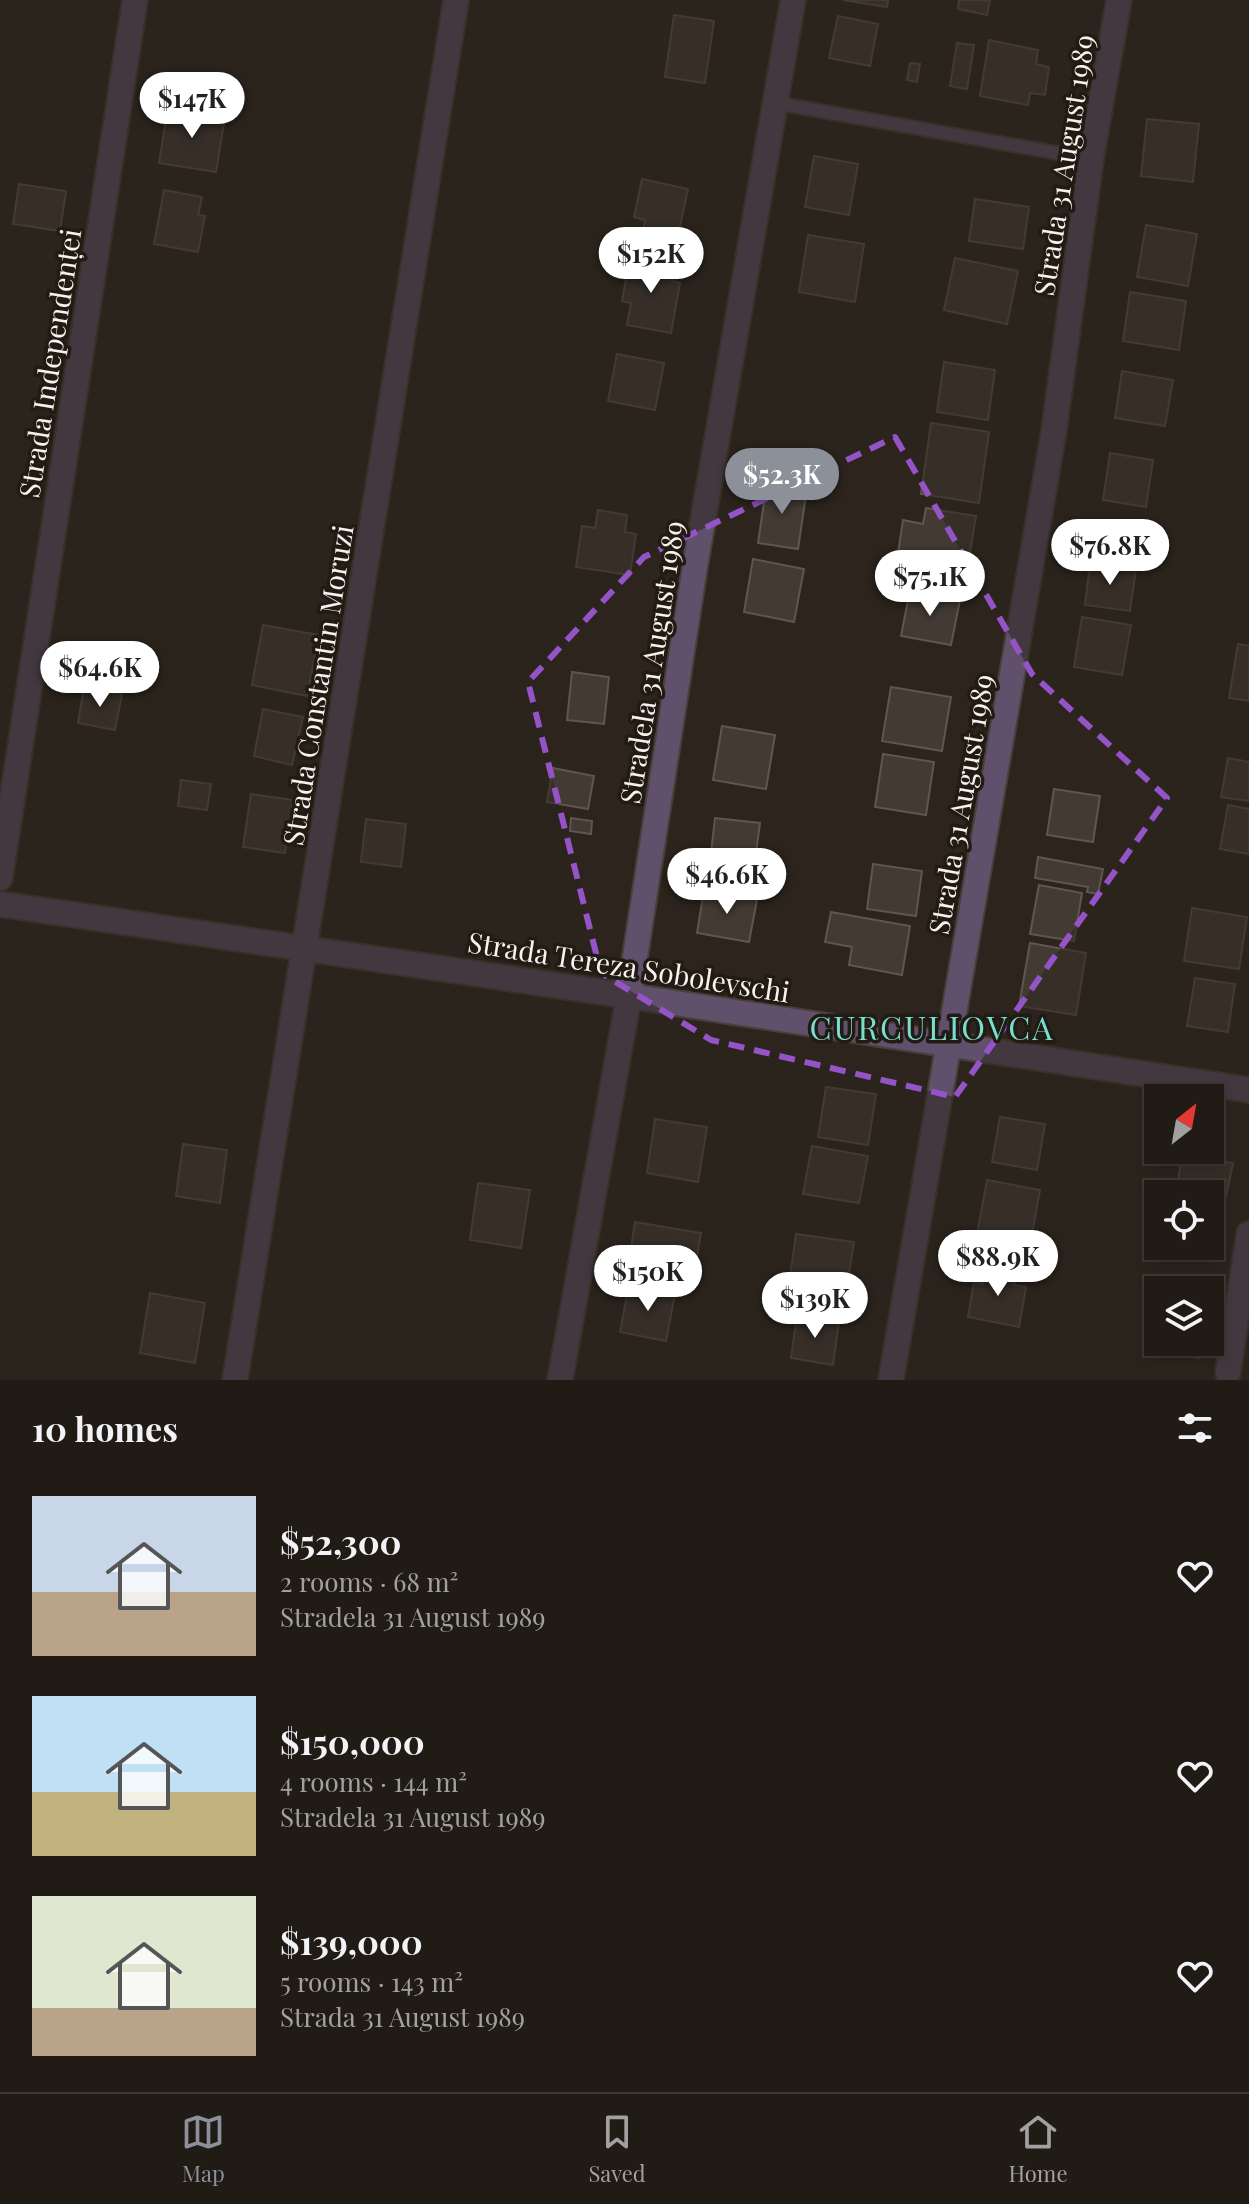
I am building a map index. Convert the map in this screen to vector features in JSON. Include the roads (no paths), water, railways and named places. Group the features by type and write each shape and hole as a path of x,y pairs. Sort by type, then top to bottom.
{"street":[{"name":"Strada Independenței","path":"0,878 135,0"},
{"name":"Strada Constantin Moruzi","path":"235,1380 456,0"},
{"name":"Stradela 31 August 1989","path":"560,1380 629,996 695,566 793,0"},
{"name":"Strada 31 August 1989","path":"891,1380 1054,430 1091,159 1119,0"},
{"name":"Strada Tereza Sobolevschi","path":"0,904 1249,1090"},
{"path":"1228,1372 1249,1234"}],"lane":[{"path":"776,103 1091,159"}],"district":[{"name":"CURCULIOVCA","path":"932,1026"}]}
